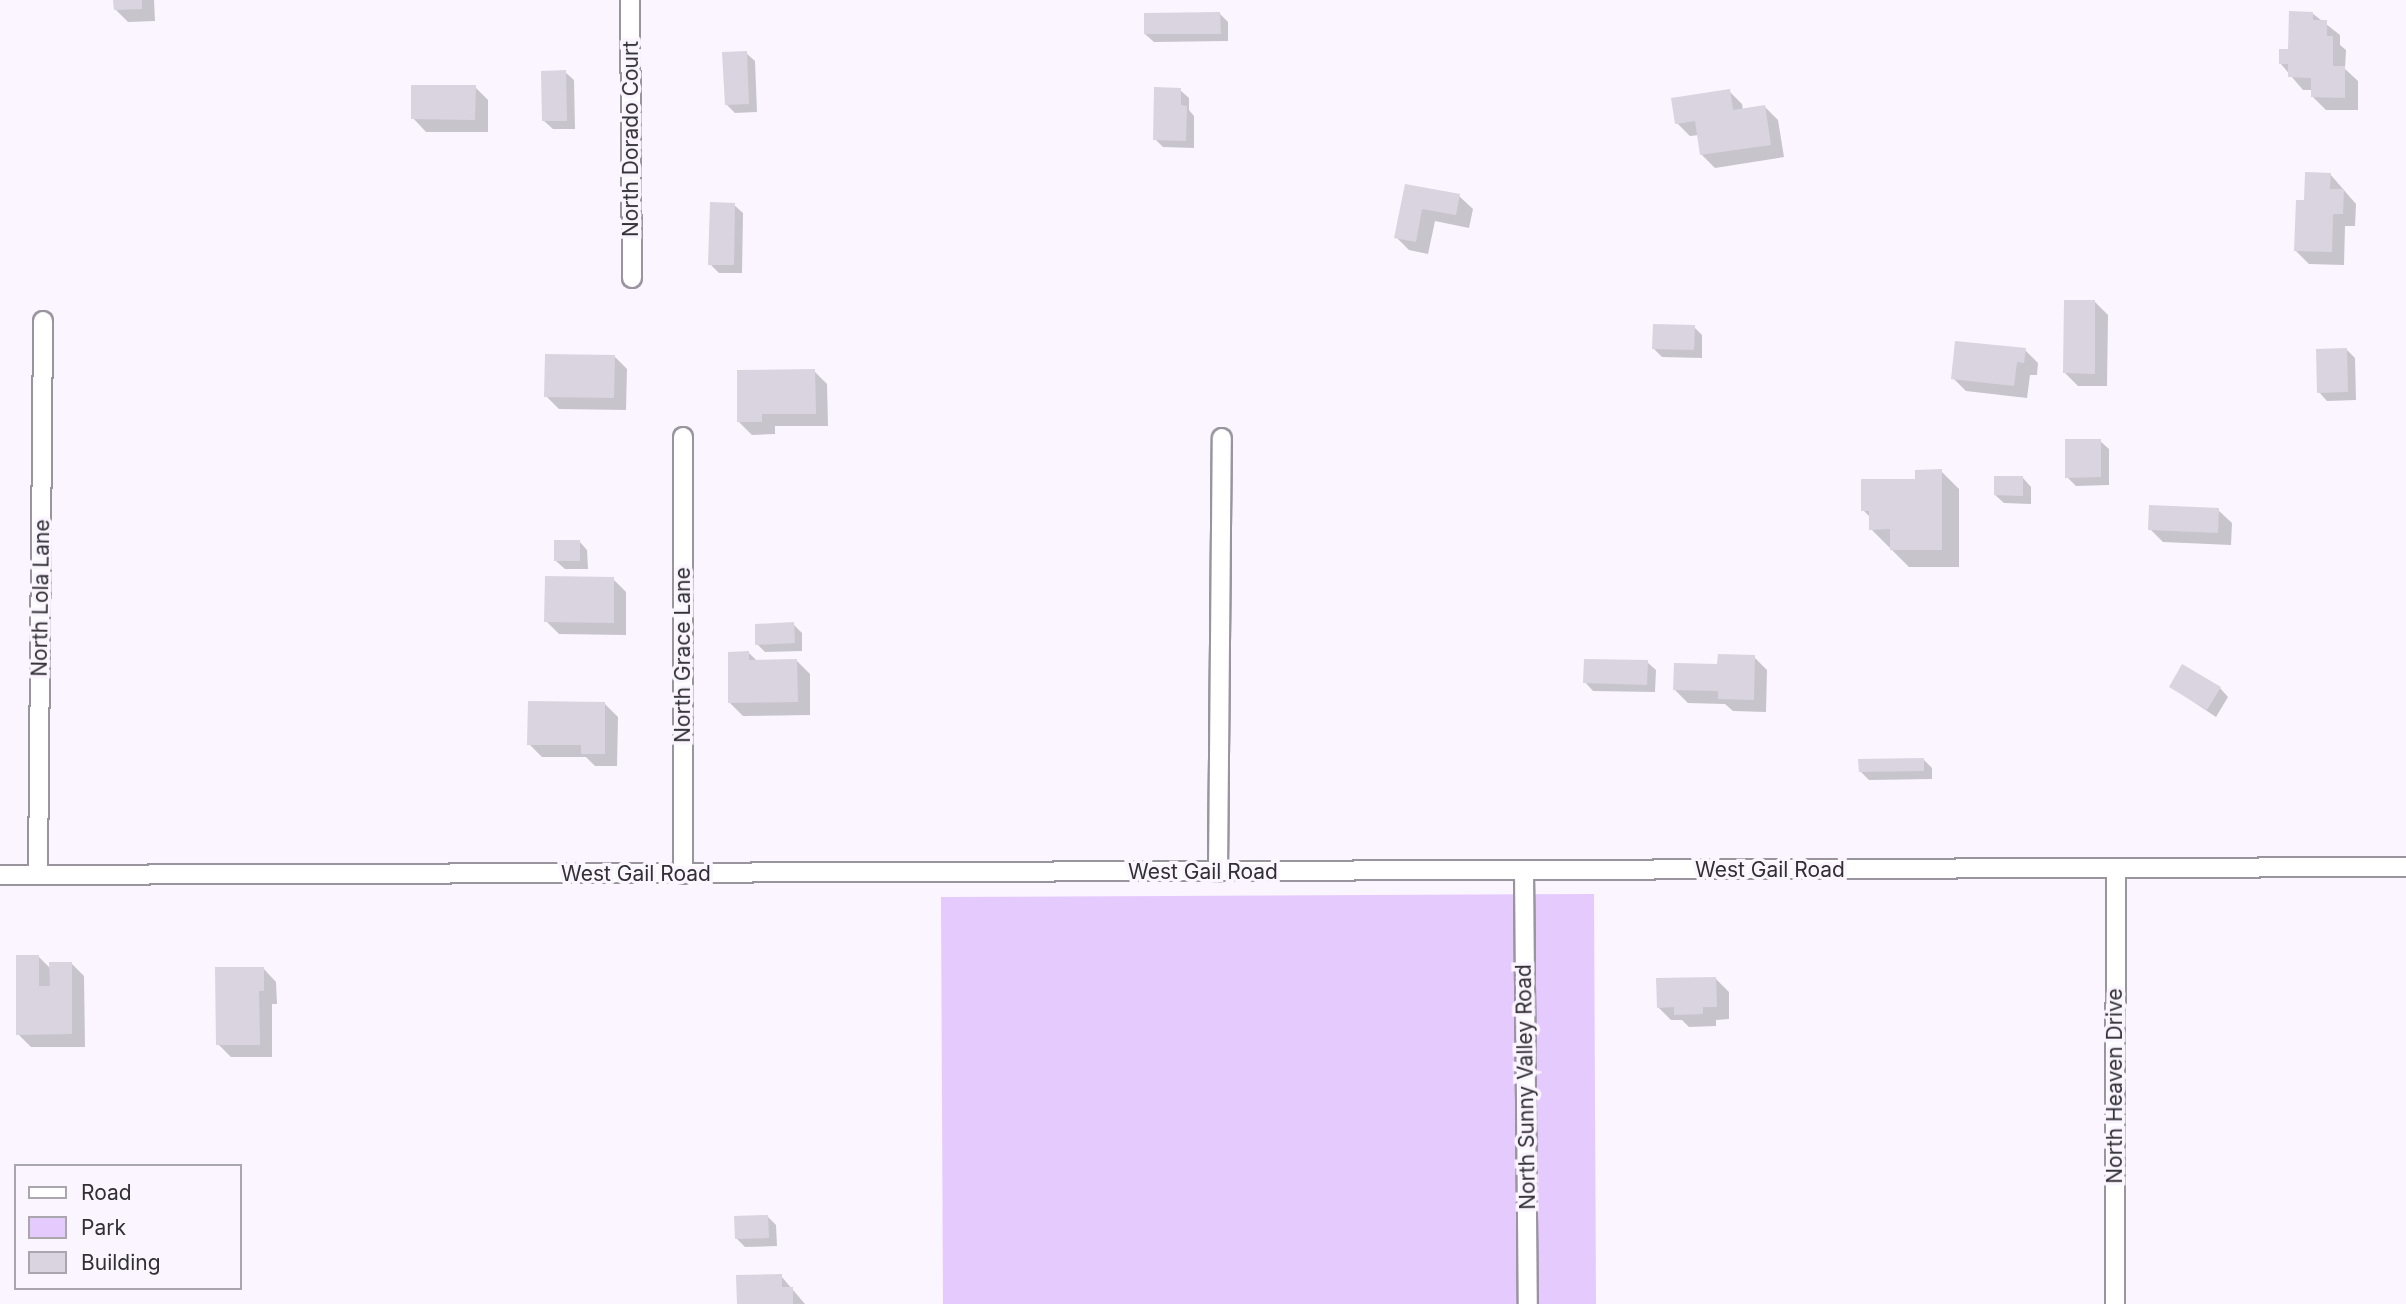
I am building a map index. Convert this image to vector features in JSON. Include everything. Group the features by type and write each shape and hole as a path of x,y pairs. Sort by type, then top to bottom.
{"street":[{"name":"North Dorado Court","path":"630,0 632,278"},
{"name":"North Lola Lane","path":"38,875 43,321"},
{"name":"North Grace Lane","path":"682,437 682,874"},
{"path":"1218,872 1222,438"},
{"name":"West Gail Road","path":"0,875 2406,867"},
{"name":"North Heaven Drive","path":"2115,1304 2116,869"},
{"name":"North Sunny Valley Road","path":"1524,871 1528,1304"}],"green space":[{"path":"1594,894 1596,1304 943,1304 941,897"}],"building":[{"path":"113,0 142,0 142,9 114,10"},
{"path":"2289,11 2313,12 2313,20 2327,20 2327,36 2333,36 2333,66 2345,66 2345,98 2311,97 2311,78 2288,77 2288,64 2279,64 2279,49 2288,49"},
{"path":"1220,12 1221,34 1144,34 1144,13"},
{"path":"747,51 749,104 725,105 722,52"},
{"path":"566,70 567,121 542,121 541,71"},
{"path":"411,85 476,85 475,120 411,119"},
{"path":"1154,87 1181,88 1181,105 1187,106 1186,141 1153,140"},
{"path":"1730,89 1733,110 1765,105 1771,145 1700,155 1695,121 1675,124 1671,98"},
{"path":"2305,172 2331,173 2330,189 2344,189 2343,214 2333,214 2332,252 2294,251 2296,200 2304,200"},
{"path":"1405,184 1460,194 1456,215 1422,209 1416,242 1394,238"},
{"path":"710,202 735,203 734,265 708,265"},
{"path":"2064,300 2095,300 2095,374 2063,373"},
{"path":"1653,324 1695,325 1694,350 1652,349"},
{"path":"1955,341 2026,348 2024,363 2017,362 2014,386 1951,379"},
{"path":"2347,348 2348,392 2317,393 2316,349"},
{"path":"545,354 615,355 614,398 544,397"},
{"path":"815,369 816,414 762,414 762,422 737,422 737,370"},
{"path":"2065,439 2101,439 2101,477 2065,478"},
{"path":"1942,469 1942,550 1890,550 1890,529 1869,530 1869,511 1861,511 1861,479 1915,479 1915,470"},
{"path":"1994,476 2023,476 2023,496 1994,495"},
{"path":"2149,505 2219,508 2218,533 2148,530"},
{"path":"554,540 580,540 580,561 554,561"},
{"path":"545,576 614,577 614,623 544,622"},
{"path":"794,622 795,643 755,645 755,624"},
{"path":"749,651 749,660 797,659 798,702 728,703 728,652"},
{"path":"1718,654 1755,655 1754,700 1718,699 1718,691 1673,690 1674,663 1717,664"},
{"path":"1584,659 1648,660 1647,685 1583,683"},
{"path":"2182,664 2221,687 2207,710 2169,687"},
{"path":"528,701 605,702 605,754 581,754 581,745 527,745"},
{"path":"1924,758 1924,771 1859,772 1858,759"},
{"path":"16,955 39,955 39,986 50,986 49,962 72,962 72,1034 16,1035"},
{"path":"215,967 264,967 264,991 259,991 260,1045 216,1045"},
{"path":"1716,977 1717,1007 1703,1007 1703,1014 1674,1015 1674,1007 1657,1008 1656,978"},
{"path":"768,1215 769,1238 735,1239 734,1216"},
{"path":"782,1274 782,1287 793,1287 793,1304 737,1304 736,1275"}]}
